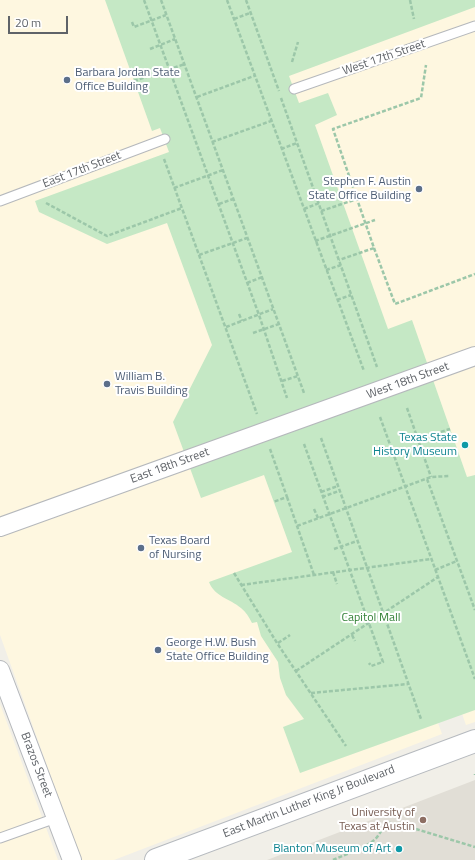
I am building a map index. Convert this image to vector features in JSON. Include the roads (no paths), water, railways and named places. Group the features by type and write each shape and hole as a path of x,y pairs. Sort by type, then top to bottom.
{"main road":[{"name":"East Martin Luther King Jr Boulevard","path":"156,860 468,743"}],"street":[{"name":"West 18th Street","path":"340,405 475,356"},
{"name":"East 18th Street","path":"0,527 340,405"},
{"name":"Brazos Street","path":"0,670 72,860"}],"lane":[{"name":"West 17th Street","path":"294,89 475,26"},
{"name":"East 17th Street","path":"0,201 164,139"},
{"path":"0,838 56,818"}],"place":[{"name":"Barbara Jordan State Office Building","path":"67,80"},
{"name":"Stephen F. Austin State Office Building","path":"419,189"},
{"name":"William B. Travis Building","path":"107,384"},
{"name":"Texas State History Museum","path":"465,445"},
{"name":"Texas Board of Nursing","path":"141,548"},
{"name":"George H.W. Bush State Office Building","path":"158,650"},
{"name":"University of Texas at Austin","path":"423,820"},
{"name":"Blanton Museum of Art","path":"399,849"}],"park label":[{"name":"Capitol Mall","path":"371,618"}]}
